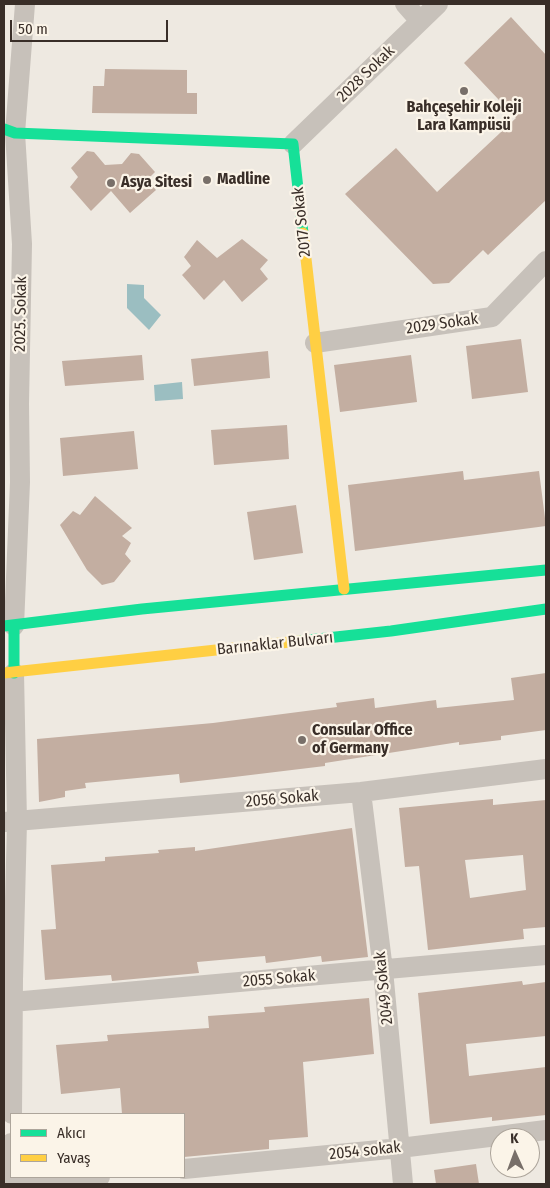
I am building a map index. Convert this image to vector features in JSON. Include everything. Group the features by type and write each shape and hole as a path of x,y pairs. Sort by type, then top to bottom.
{"main road":[{"path":"10,131 293,144"},
{"name":"2017 Sokak","path":"293,144 344,589"},
{"path":"9,673 9,626 142,609 546,570"},
{"name":"Barınaklar Bulvarı","path":"9,673 392,631 546,609"}],"street":[{"name":"2025. Sokak","path":"9,626 10,548 20,482 11,404 22,244 10,131 25,4"},
{"path":"405,4 420,21"},
{"name":"2028 Sokak","path":"293,144 438,4"},
{"name":"2029 Sokak","path":"315,343 492,317 546,261"},
{"path":"9,673 11,822 8,980 12,1002 12,1113"},
{"name":"2056 Sokak","path":"11,822 361,792 546,769"},
{"name":"2049 Sokak","path":"361,792 383,970 403,1184"},
{"name":"2055 Sokak","path":"12,1002 546,955"},
{"name":"2054 sokak","path":"185,1169 400,1148 546,1130"},
{"path":"23,1184 89,1178"}],"water":[{"path":"127,284 144,285 144,298 161,315 149,330 127,308"},
{"path":"182,382 183,399 155,401 154,385"}],"building":[{"path":"511,17 546,55 546,200 488,255 483,250 449,283 433,284 345,194 396,148 437,192 516,118 464,63"},
{"path":"105,69 187,70 187,93 197,93 197,114 92,113 93,86 104,86"},
{"name":"Asya Sitesi","path":"87,151 94,152 105,165 122,164 131,153 139,154 155,172 147,180 156,190 130,213 111,191 91,211 70,187 78,177 71,168"},
{"path":"242,239 268,260 260,269 268,279 242,302 224,280 204,300 182,275 191,266 184,257 197,240 217,258"},
{"path":"521,339 528,392 472,399 466,346"},
{"path":"268,351 270,378 194,386 191,359"},
{"path":"142,355 144,380 65,386 62,361"},
{"path":"411,355 417,402 340,412 334,365"},
{"path":"287,425 289,459 214,465 211,430"},
{"path":"134,431 138,469 63,476 60,438"},
{"path":"463,471 464,480 539,471 546,526 355,551 348,485"},
{"path":"95,496 132,528 122,536 131,543 125,554 131,561 114,582 102,585 87,570 60,525 73,511 80,515"},
{"path":"296,505 303,553 254,560 247,512"},
{"path":"546,673 546,730 501,736 501,740 459,745 459,742 325,763 325,766 234,777 180,783 179,774 85,783 86,788 65,791 65,797 39,802 37,739 213,723 337,707 336,703 374,698 375,708 436,700 437,708 514,700 511,678"},
{"path":"493,799 493,805 546,800 546,927 523,929 524,939 428,950 419,866 405,867 399,808","holes":["523,855 526,890 470,898 465,860"]},
{"path":"352,828 368,957 322,962 321,956 266,963 265,956 197,962 199,973 112,981 111,975 45,980 41,930 56,929 51,865 105,861 105,857 159,853 158,850 195,847 195,851"},
{"path":"522,981 523,985 546,982 546,1036 466,1044 469,1076 546,1067 546,1115 492,1121 492,1117 430,1124 418,993"},
{"path":"369,998 374,1054 303,1062 308,1137 269,1140 269,1149 185,1157 185,1113 122,1113 120,1088 61,1094 56,1045 108,1041 107,1035 209,1028 208,1016 265,1012 264,1007"},
{"path":"476,1164 479,1184 436,1184 434,1170"}],"traffic: fast":[{"path":"4,129 15,133 293,144 303,233"},
{"path":"4,626 142,609 546,570"},
{"path":"299,641 391,631 546,609"},
{"path":"14,626 14,673"}],"traffic: slow":[{"path":"303,233 344,589"},
{"path":"4,673 299,641"}],"place":[{"name":"Bahçeşehir Koleji Lara Kampüsü","path":"464,91"},
{"name":"Madline","path":"207,180"},
{"name":"Asya Sitesi","path":"111,183"},
{"name":"Consular Office of Germany","path":"302,740"}]}
